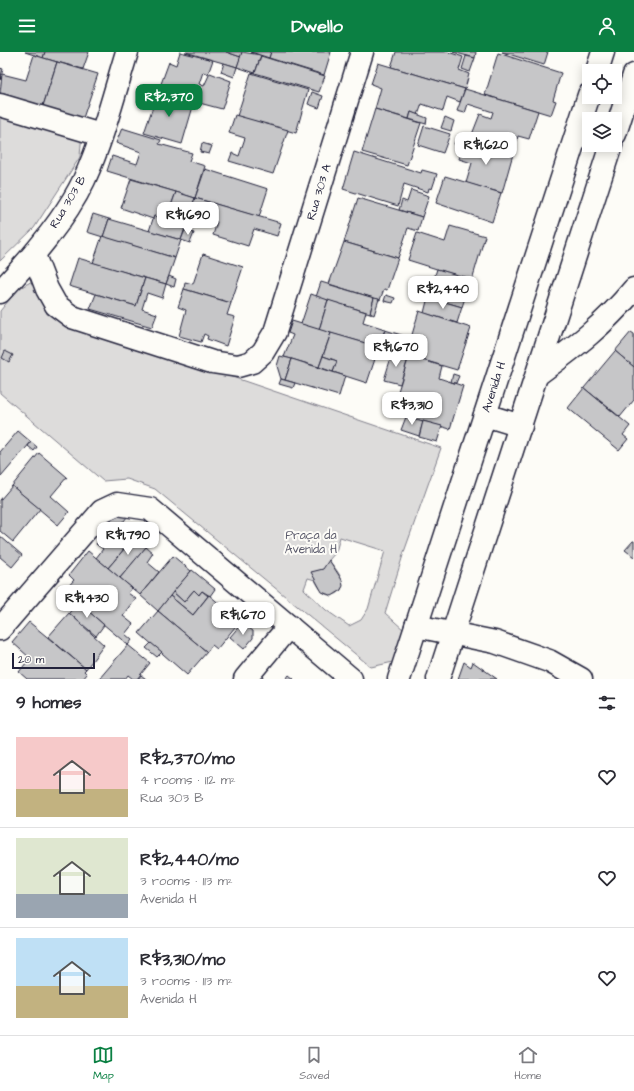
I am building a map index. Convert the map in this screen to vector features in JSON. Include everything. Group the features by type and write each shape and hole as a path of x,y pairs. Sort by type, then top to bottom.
{"street":[{"name":"Rua 303 B","path":"0,292 34,255 84,180 101,135 127,52"},
{"name":"Rua 303 A","path":"34,255 56,306 72,317 212,362 238,366 252,362 263,352 275,332 362,52"},
{"path":"599,64 603,52"},
{"path":"622,112 634,75"},
{"name":"Avenida H","path":"399,679 586,104"},
{"path":"0,105 101,135"},
{"path":"438,679 609,152"},
{"path":"538,374 587,339 620,306 634,289"},
{"path":"485,415 521,426"},
{"path":"0,629 102,511 117,504 150,509 351,679"},
{"path":"245,679 289,626"},
{"path":"416,626 495,642 549,661 581,679"}],"green space":[{"path":"0,107 82,131 80,157 34,228 0,261"},
{"name":"Praça da Avenida H","path":"36,279 47,314 441,448 404,552 385,613 404,630 393,662 371,667 155,489 127,479 103,481 0,393 0,311 18,289","holes":["340,537 385,551 368,609 361,620 349,626 326,610 304,589 308,578 315,580 321,590 327,595 337,594 342,589 339,573 329,560 336,552"]}],"building":[{"path":"25,52 45,52 43,58"},
{"path":"45,52 89,52 83,69 43,58"},
{"path":"180,52 213,60 208,74 203,72 199,84 204,86 210,73 231,81 222,109 158,92 169,62 176,65"},
{"path":"185,52 226,52 241,57 237,67"},
{"path":"226,52 242,52 241,57"},
{"path":"242,52 261,55 255,73 237,67"},
{"path":"251,52 271,52 269,58"},
{"path":"271,52 331,52 324,75 269,58"},
{"path":"396,52 448,52 463,57 459,70 469,74 465,89 391,67"},
{"path":"453,52 476,52 475,58"},
{"path":"502,52 548,52 544,65"},
{"path":"498,53 561,73 553,100 556,101 551,115 485,95"},
{"path":"34,55 57,62 43,106 0,93 2,74 26,80"},
{"path":"261,56 325,76 319,92 255,73"},
{"path":"466,56 475,58 470,72 462,69"},
{"path":"57,62 98,74 83,118 43,106"},
{"path":"224,63 237,67 234,77 221,72"},
{"path":"378,63 465,89 460,102 447,97 443,111 422,104 418,115 411,112 409,119 375,109 381,88 371,84"},
{"path":"0,68 3,69 0,80"},
{"path":"251,73 308,90 296,133 237,116"},
{"path":"465,89 538,111 529,139 518,136 515,147 488,138 486,142 471,137 480,114 491,118 493,112 468,104 465,113 457,111"},
{"path":"158,92 194,103 182,144 144,133"},
{"path":"312,92 323,96 319,108 308,104"},
{"path":"375,109 421,123 407,165 362,152"},
{"path":"411,112 427,118 426,124 409,119"},
{"path":"235,115 288,130 273,174 229,161 232,153 239,156 245,138 229,133"},
{"path":"445,117 454,121 451,131 441,128"},
{"path":"424,126 450,134 443,153 418,145"},
{"path":"122,128 161,140 159,144 192,153 189,161 205,166 195,198 107,171 112,156 137,164 141,152 116,143"},
{"path":"457,138 464,141 463,148 454,144"},
{"path":"465,140 513,154 502,193 466,183 472,163 459,159"},
{"path":"202,143 212,146 209,154 200,152"},
{"path":"354,152 421,173 422,170 437,174 432,189 429,188 428,192 404,184 398,206 343,189"},
{"path":"205,169 268,189 259,217 195,198"},
{"path":"445,176 501,193 492,222 436,203"},
{"path":"131,179 176,192 166,220 154,216 153,219 121,208"},
{"path":"411,190 429,196 422,217 399,210 402,200 407,202"},
{"path":"176,192 195,198 181,240 149,231 154,216 166,220"},
{"path":"195,198 281,223 277,236 254,229 248,246 213,235 217,222 190,212"},
{"path":"358,198 422,217 418,231 408,228 398,258 344,242"},
{"path":"93,214 109,219 103,237 87,232"},
{"path":"109,219 181,240 175,258 103,237"},
{"path":"450,226 485,236 472,280 408,260 417,233 445,242"},
{"path":"185,230 194,233 190,243 181,240"},
{"path":"102,236 175,258 166,284 93,263"},
{"path":"344,242 398,258 387,290 384,289 380,300 329,284"},
{"path":"203,254 243,267 231,303 184,289 185,282 193,284"},
{"path":"78,258 145,278 136,306 69,286"},
{"path":"437,269 471,279 462,307 428,297"},
{"path":"169,276 176,279 174,287 166,284"},
{"path":"145,278 166,284 162,298 147,293 142,309 157,314 152,327 90,309 96,294 136,306"},
{"path":"321,282 374,298 370,313 316,297"},
{"path":"184,289 231,303 227,315 235,317 226,346 207,339 208,336 204,334 201,342 179,336 186,310 178,307"},
{"path":"311,294 328,300 319,330 301,324"},
{"path":"386,295 395,298 393,303 384,301"},
{"path":"428,297 462,307 457,323 424,313"},
{"path":"374,298 379,299 374,315 370,313"},
{"path":"328,300 366,312 363,322 385,329 379,347 319,330"},
{"path":"419,311 471,328 457,370 379,347 385,330 411,338"},
{"path":"292,321 331,333 319,367 284,357 293,335 288,333"},
{"path":"631,332 634,334 634,367 615,351"},
{"path":"331,333 379,347 367,383 333,372 337,361 323,356"},
{"path":"5,351 13,355 9,362 2,358"},
{"path":"393,351 409,356 400,384 384,380"},
{"path":"615,351 634,367 634,400 620,417 584,388"},
{"path":"280,356 292,359 285,380 281,379 277,366"},
{"path":"323,356 337,361 333,372 319,367"},
{"path":"409,356 442,366 439,378 463,386 450,429 399,414 401,408 413,411 415,407 395,401"},
{"path":"292,359 345,376 339,396 285,380"},
{"path":"453,374 459,376 456,383 451,382"},
{"path":"281,379 295,383 293,388 279,384"},
{"path":"584,388 630,426 623,435 628,439 619,450 568,408"},
{"path":"406,417 423,422 419,436 401,430"},
{"path":"423,421 442,426 437,442 419,437"},
{"path":"18,431 31,442 1,477 0,452"},
{"path":"31,442 37,447 34,451 28,446"},
{"path":"39,453 67,477 51,496 69,512 58,525 12,486"},
{"path":"12,486 40,509 13,542 0,531 0,500"},
{"path":"125,514 128,516 114,533 107,527 113,518"},
{"path":"124,524 137,534 108,568 96,558 103,549 96,544 104,534 111,540"},
{"path":"137,534 149,544 120,578 108,568"},
{"path":"0,536 22,555 12,567 0,557"},
{"path":"634,541 634,557 625,550"},
{"path":"146,547 153,553 147,562 159,572 140,595 120,578"},
{"path":"88,551 132,588 128,593 136,599 123,616 133,624 125,634 132,640 128,645 64,591 74,580 69,575"},
{"path":"173,556 191,571 158,611 140,595"},
{"path":"329,560 342,580 343,586 340,591 332,596 322,592 311,572 323,569"},
{"path":"192,570 215,589 210,596 202,591 199,595 194,590 184,602 173,592"},
{"path":"194,590 199,595 202,591 208,596 193,615 170,596 173,592 184,602"},
{"path":"209,595 240,621 217,649 212,645 207,652 158,611 170,596 193,615"},
{"path":"78,602 104,625 96,636 69,613"},
{"path":"158,611 207,652 187,675 139,633"},
{"path":"69,613 104,645 86,669 48,637"},
{"path":"29,622 86,669 84,671 87,674 83,679 27,679 19,672 30,658 12,642"},
{"path":"242,623 253,631 253,638 244,649 230,637"},
{"path":"151,643 162,652 157,657 146,648"},
{"path":"128,645 150,663 137,679 133,679 128,675 125,679 99,679"},
{"path":"464,662 471,667 473,662 497,679 458,679"},
{"path":"141,675 146,679 138,679"},
{"path":"289,675 294,679 286,679"}]}
